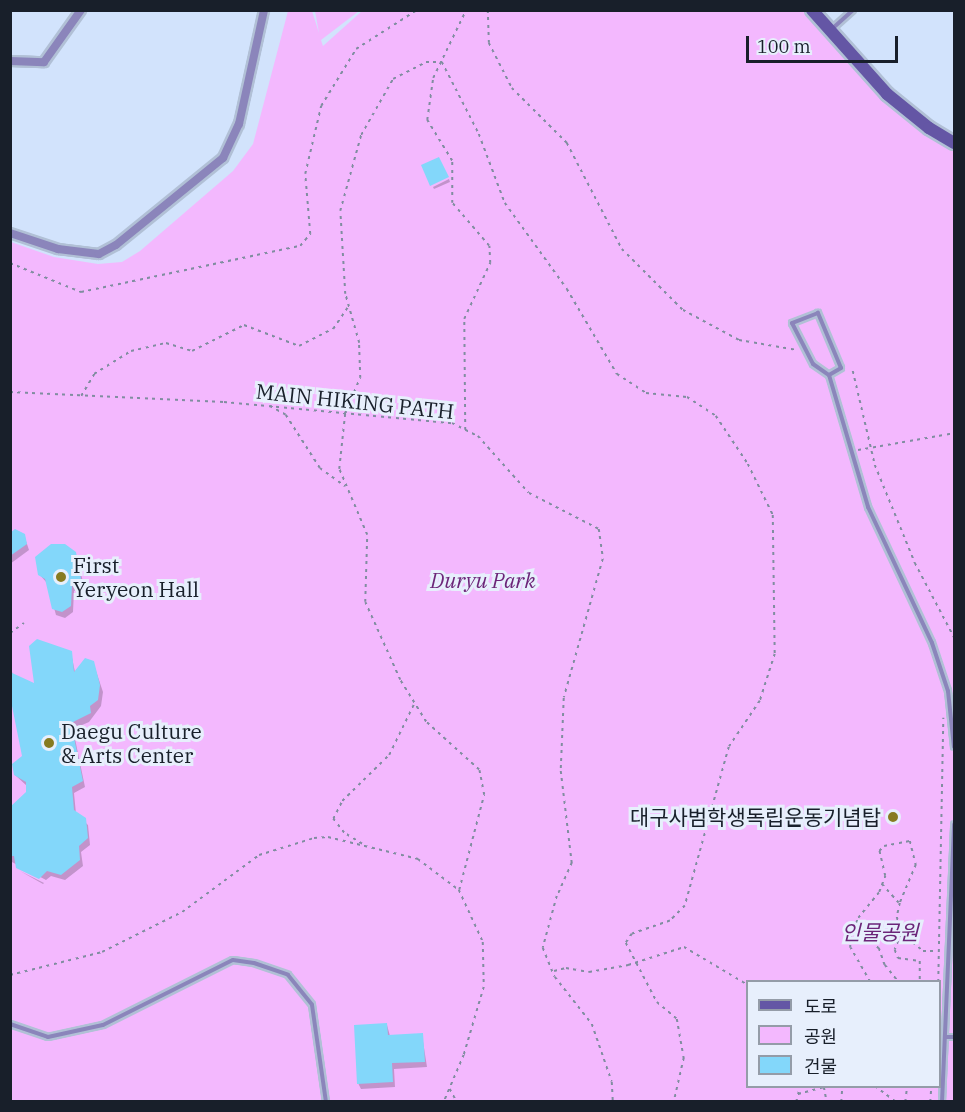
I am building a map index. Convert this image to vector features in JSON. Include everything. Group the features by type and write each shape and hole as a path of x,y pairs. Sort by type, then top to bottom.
{"main road":[{"path":"812,10 887,94 928,128 954,143"}],"street":[{"path":"10,62 44,62 81,10"},
{"path":"10,233 58,249 99,254 116,245 223,158 239,124 264,10"}],"lane":[{"path":"831,31 853,10"},
{"path":"829,375 841,368 818,313 792,322 813,364 829,375 868,507 932,644 948,691 954,747"},
{"path":"942,1101 954,824"},
{"path":"10,1024 48,1037 103,1025 233,960 254,963 288,975 312,1005 326,1101"},
{"path":"945,1036 954,1037"}],"path":[{"path":"10,263 81,292 300,246 310,234 304,174 321,106 356,49 417,10"},
{"path":"465,430 464,319 490,263 489,246 452,203 452,161 427,120 433,78 466,10"},
{"path":"488,10 489,43 512,88 567,142 622,249 683,310 739,340 792,346 799,352"},
{"path":"442,62 426,62 393,79 361,135 340,211 349,307 359,343 360,378 345,413 339,469 367,535 365,602 414,703 426,722 479,770 484,795 459,891"},
{"path":"442,62 479,134 505,203 567,289 617,374 646,393 687,397 716,416 748,464 773,515 772,664 760,701 729,747 685,906 670,921 632,934 626,943 657,1002 677,1019 684,1059 674,1101"},
{"path":"81,396 94,374 131,351 166,343 192,351 244,325 299,346 333,329 349,307"},
{"path":"853,371 875,465 915,563 954,636"},
{"name":"MAIN HIKING PATH","path":"10,392 269,406 452,423 477,436 529,494 599,530 603,559 564,698 561,771 572,863 557,896 543,948 553,972 592,1024 612,1082 613,1101"},
{"path":"269,406 286,415 320,468 347,486"},
{"path":"855,450 954,433"},
{"path":"10,633 24,623"},
{"path":"365,846 344,833 333,819 342,801 389,755 414,703"},
{"path":"938,980 943,712"},
{"path":"10,975 102,952 182,912 259,855 328,837 418,859 459,891 483,942 484,987 464,1055 444,1101"},
{"path":"869,980 850,948 854,926 885,876 879,851 884,846 910,841 916,865 900,903 897,917 901,933 895,950 898,958 920,961 920,980"},
{"path":"882,883 900,903"},
{"path":"854,926 879,948 885,965 898,980"},
{"path":"901,933 923,951 939,951"},
{"path":"553,972 566,968 589,972 635,963 684,946 746,984"},
{"path":"450,1088 457,1101"},
{"path":"796,1101 800,1088"},
{"path":"798,1094 821,1088"},
{"path":"878,1088 896,1101"}],"green space":[{"name":"Duryu Park","path":"288,11 312,11 319,33 315,11 359,11 321,40 323,46 362,11 805,11 882,95 924,131 954,151 954,1101 11,1102 11,242 54,257 98,264 122,262 140,251 233,171 253,144"}],"building":[{"path":"439,157 449,177 430,186 421,165"},
{"path":"15,529 25,534 27,544 10,556 10,533"},
{"name":"First Yeryeon Hall","path":"51,544 65,544 76,552 81,579 72,585 71,606 62,612 52,609 45,579 38,575 35,557"},
{"path":"37,639 72,651 74,672 85,658 94,661 100,685 98,700 90,706 91,713 71,723 83,781 72,787 74,810 86,818 88,838 79,846 80,860 61,875 47,871 39,879 16,868 14,856 10,856 10,807 26,792 26,782 14,775 12,764 22,756 10,696 10,672 34,683 29,646"},
{"path":"387,1023 388,1035 423,1033 425,1062 392,1063 393,1082 357,1084 354,1025"}],"place":[{"name":"First Yeryeon Hall","path":"61,577"},
{"name":"Daegu Culture & Arts Center","path":"49,743"},
{"name":"대구사범학생독립운동기념탑","path":"893,817"}],"park label":[{"name":"인물공원","path":"880,932"}]}
